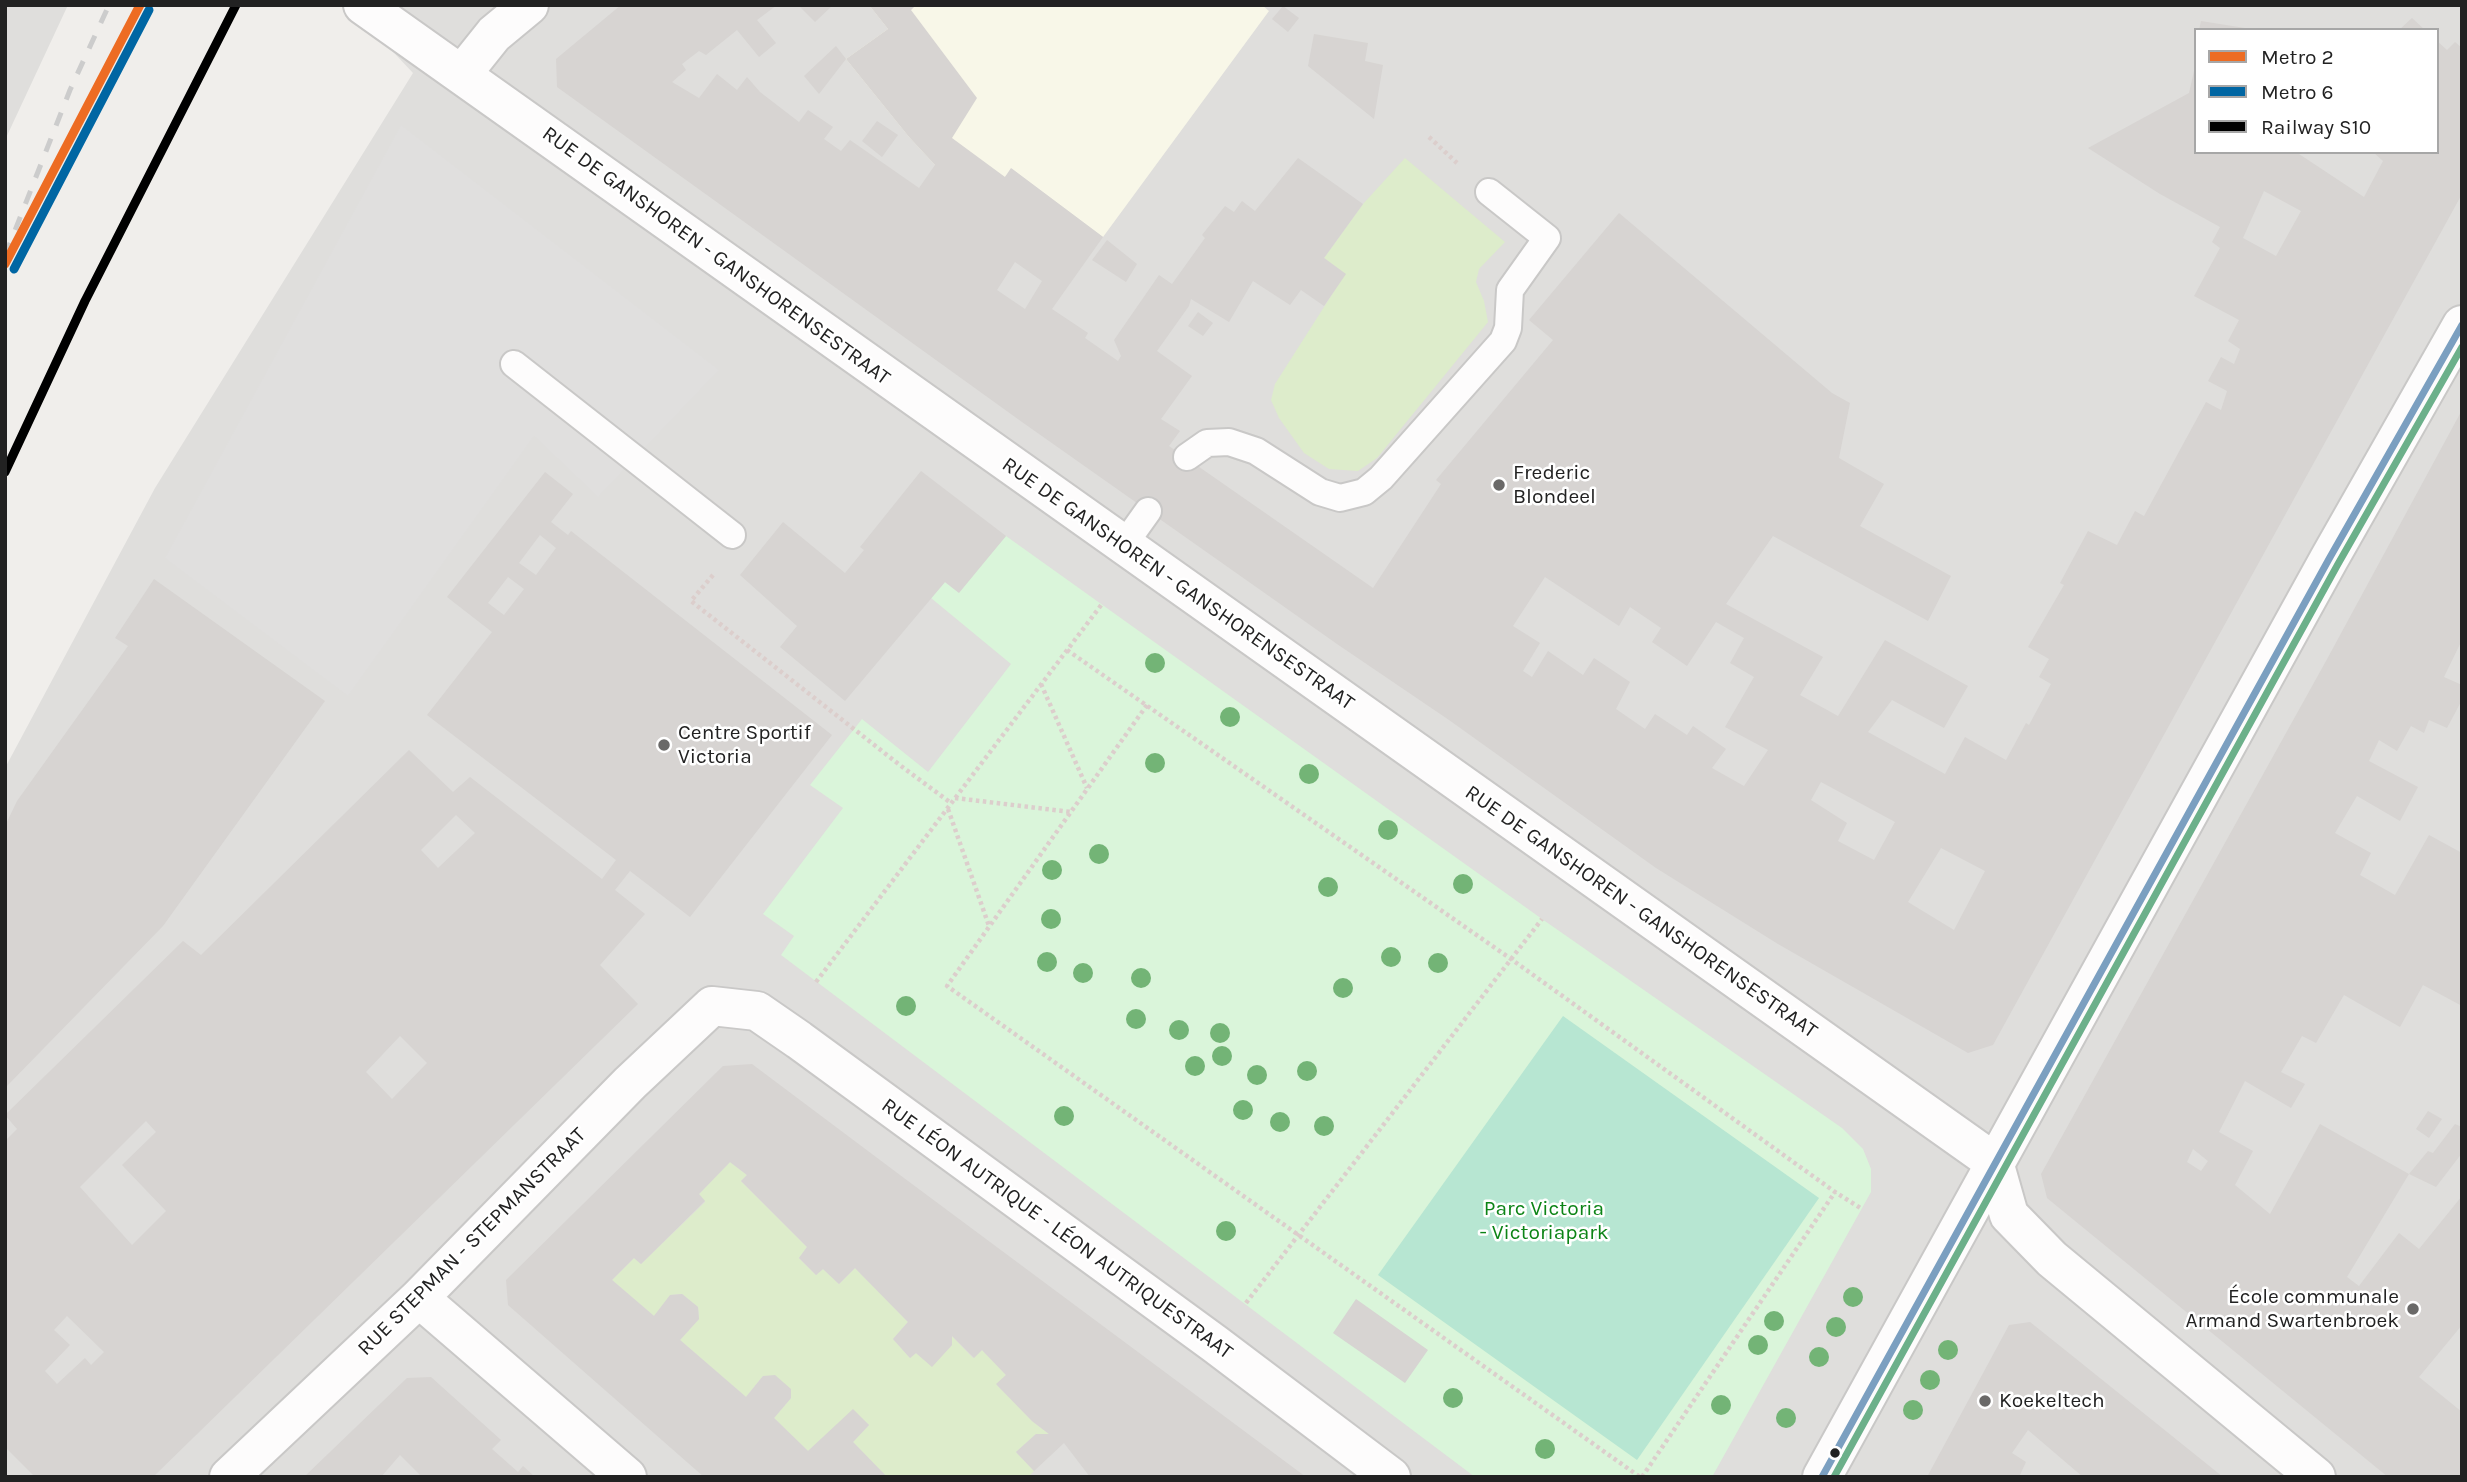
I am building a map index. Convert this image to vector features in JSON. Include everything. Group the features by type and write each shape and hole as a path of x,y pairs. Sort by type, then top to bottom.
{"street":[{"name":"RUE DE GANSHOREN - GANSHORENSESTRAAT","path":"363,5 1994,1162"},
{"path":"462,74 494,34 529,5"},
{"path":"1822,1477 2329,559 2462,325"},
{"name":"RUE STEPMAN - STEPMANSTRAAT","path":"229,1477 419,1298 630,1083 712,1006"},
{"name":"RUE LÉON AUTRIQUE - LÉON AUTRIQUESTRAAT","path":"712,1006 757,1011 799,1040 1204,1336 1391,1477"},
{"path":"1994,1162 2009,1215 2052,1259 2316,1477"},
{"path":"419,1298 626,1477"}],"lane":[{"path":"1187,457 1207,443 1229,442 1256,451 1320,492 1340,498 1364,492 1381,478 1503,341 1508,328 1510,290 1547,239 1489,192"},
{"path":"514,364 732,535"},
{"path":"1123,546 1148,511"}],"path":[{"path":"732,535 741,542 691,601 951,803 1071,812"},
{"path":"816,982 1102,604"},
{"path":"1067,650 1511,959 1862,1209"},
{"path":"1041,684 1088,788"},
{"path":"1147,705 947,986 1298,1235 1641,1477 1835,1192"},
{"path":"951,803 990,927"},
{"path":"1246,1303 1542,919"}],"shaded area":[{"path":"5,5 68,5 5,140"},
{"path":"349,5 2462,5 2462,1477 5,1477 5,768 155,488 413,73"},
{"path":"869,5 1262,5 1269,11 1103,237 1012,169 1005,177 935,165 846,59 888,29"},
{"path":"401,125 719,370 598,497 534,436 348,696 165,558"}],"green space":[{"path":"1405,158 1505,242 1479,269 1476,282 1484,301 1488,322 1377,458 1358,471 1329,469 1304,453 1279,418 1271,400 1275,384 1345,274 1324,258 1363,204"},
{"name":"Parc Victoria - Victoriapark","path":"1006,536 1542,919 1842,1128 1863,1149 1871,1169 1871,1192 1712,1477 1475,1477 781,955 794,936 763,914 843,808 810,785 862,719 928,772 1011,664 931,598 945,582 958,592"},
{"path":"1563,1016 1819,1198 1637,1460 1378,1275"},
{"path":"730,1162 747,1175 741,1181 807,1247 799,1258 816,1275 823,1269 839,1284 855,1268 908,1322 893,1339 910,1358 916,1353 932,1366 952,1345 952,1336 973,1358 982,1350 1006,1375 997,1385 1032,1421 1049,1434 1036,1434 1016,1452 1034,1471 1028,1477 887,1477 853,1442 869,1425 853,1410 808,1451 774,1418 791,1398 790,1389 763,1376 746,1397 680,1340 699,1319 698,1307 682,1294 671,1295 654,1316 612,1280 634,1258 641,1264 705,1202 699,1194"}],"building":[{"path":"621,5 777,5 757,20 776,43 759,57 737,30 706,55 699,51 682,64 686,70 672,82 699,98 717,74 737,90 747,77 760,92 799,122 808,110 833,127 824,139 841,151 850,140 919,188 935,165 846,59 888,29 869,5 916,5 911,10 977,98 952,138 1005,177 1011,168 1103,237 1052,309 1088,333 1085,338 1118,361 1121,356 1114,340 1159,275 1172,284 1205,238 1202,235 1225,206 1234,212 1242,201 1255,211 1298,158 1363,204 1324,258 1346,274 1324,306 1301,290 1290,305 1253,281 1229,322 1191,299 1189,306 1157,351 1192,376 1161,419 1180,431 1169,446 1373,588 1441,484 1436,480 1553,340 1529,320 1619,213 1832,393 1850,403 1839,458 1884,484 1860,526 1951,576 1928,621 1773,536 1726,604 1823,657 1800,695 1838,716 1885,640 1968,686 1944,728 1892,700 1868,732 1945,774 1965,737 2006,760 2051,684 2039,677 2049,659 2028,647 2064,585 2060,583 2088,531 2117,545 2135,511 2144,516 2206,402 2221,410 2227,391 2208,381 2221,357 2234,364 2240,349 2228,341 2239,320 2194,296 2220,248 2212,242 2220,227 2160,194 2088,148 2189,93 2194,71 2194,154 2299,154 2364,197 2383,161 2375,154 2439,154 2439,43 2447,50 2455,42 2462,48 2462,194 1993,1045 1968,1053 1778,944 1656,868 1022,422 557,87 556,59","holes":["2264,191 2301,211 2276,256 2243,238","1015,262 1042,281 1025,309 997,290","1545,577 1619,626 1630,607 1661,628 1652,642 1687,666 1716,622 1744,638 1730,663 1754,677 1725,727 1768,750 1744,786 1712,768 1726,749 1693,726 1687,735 1655,714 1645,729 1616,709 1630,682 1594,658 1583,675 1548,651 1532,677 1523,671 1540,643 1513,626","1821,782 1895,822 1874,860 1838,841 1847,823 1811,800","1941,848 1985,871 1954,930 1908,902"]},
{"path":"798,5 833,5 815,22"},
{"path":"1283,6 1299,18 1288,32 1272,19"},
{"path":"2412,18 2423,28 2401,28"},
{"path":"2201,21 2245,28 2199,28"},
{"path":"1314,34 1368,43 1365,61 1383,65 1374,119 1308,66"},
{"path":"836,46 846,59 819,94 804,76"},
{"path":"877,121 898,135 882,157 862,141"},
{"path":"1107,240 1137,264 1126,282 1092,260"},
{"path":"1198,312 1213,323 1203,336 1188,326"},
{"path":"2462,410 2462,640 2444,677 2462,685 2462,700 2447,728 2429,720 2424,733 2411,726 2397,751 2379,740 2369,761 2418,787 2400,821 2357,796 2335,833 2371,853 2360,875 2395,895 2429,835 2462,853 2462,1006 2423,985 2400,1027 2344,995 2316,1043 2302,1036 2281,1072 2305,1084 2291,1108 2245,1081 2219,1132 2253,1151 2235,1185 2270,1214 2320,1124 2409,1174 2347,1277 2359,1286 2399,1233 2419,1249 2462,1196 2462,1325 2419,1377 2462,1412 2462,1477 2388,1477 2047,1198 2041,1174","holes":["2193,1149 2208,1161 2201,1171 2187,1162"]},
{"path":"921,471 1006,536 959,593 945,582 845,701 780,647 797,626 740,575 783,522 845,573 864,550 860,547"},
{"path":"545,472 573,494 551,522 568,535 571,531 832,735 690,917 630,871 615,890 645,914 600,965 638,1004 153,1477 35,1477 5,1447 5,1141 17,1129 5,1115 183,941 201,955 409,750 453,792 470,777 602,879 616,860 427,715 492,632 447,597","holes":["540,535 556,548 536,575 519,563","508,577 524,589 504,615 488,603","456,815 475,833 438,868 421,850","400,1036 427,1063 392,1099 366,1072","146,1121 156,1132 122,1165 166,1211 132,1245 80,1187","67,1316 104,1352 91,1365 85,1358 57,1384 45,1371 70,1345 54,1330"]},
{"path":"154,579 325,701 163,926 5,1088 5,826 17,801 128,646 115,638"},
{"path":"752,1064 1306,1477 1090,1477 1064,1443 1034,1471 1016,1452 1036,1434 1049,1434 1032,1421 996,1384 1006,1375 982,1350 974,1358 952,1336 952,1345 932,1367 916,1353 910,1358 893,1339 908,1322 855,1268 839,1284 823,1269 816,1275 799,1258 807,1247 741,1181 747,1175 730,1162 699,1194 705,1201 641,1264 634,1258 612,1280 654,1316 670,1295 682,1294 698,1307 699,1319 680,1340 746,1397 763,1376 775,1375 791,1389 791,1398 774,1418 808,1451 853,1409 869,1425 853,1442 887,1477 704,1477 508,1305 506,1280 723,1066"},
{"path":"2428,1111 2442,1119 2429,1138 2416,1129"},
{"path":"2455,1124 2462,1127 2462,1153 2436,1187 2409,1174 2428,1151 2433,1153"},
{"path":"1356,1299 1428,1350 1405,1383 1333,1333"},
{"path":"2030,1322 2223,1477 2083,1477 2028,1430 2012,1453 2026,1462 2019,1477 1927,1477 2009,1325"},
{"path":"431,1377 501,1440 492,1449 518,1472 523,1466 535,1477 422,1477 400,1455 381,1477 304,1477 407,1378"}],"railway":[{"path":"5,256 70,90 109,5"}],"metro line":[{"name":"2","path":"5,264 140,5"},
{"name":"6","path":"14,269 149,10"}],"rail line":[{"name":"S10","path":"5,472 85,301 236,5"}],"transit line":[{"path":"1822,1477 2329,559 2462,325"},
{"path":"1834,1477 2338,564 2462,347"}],"place":[{"name":"Frederic Blondeel","path":"1499,485"},
{"name":"Centre Sportif Victoria","path":"664,745"},
{"name":"École communale Armand Swartenbroek","path":"2413,1309"},
{"name":"Koekeltech","path":"1985,1401"}]}
